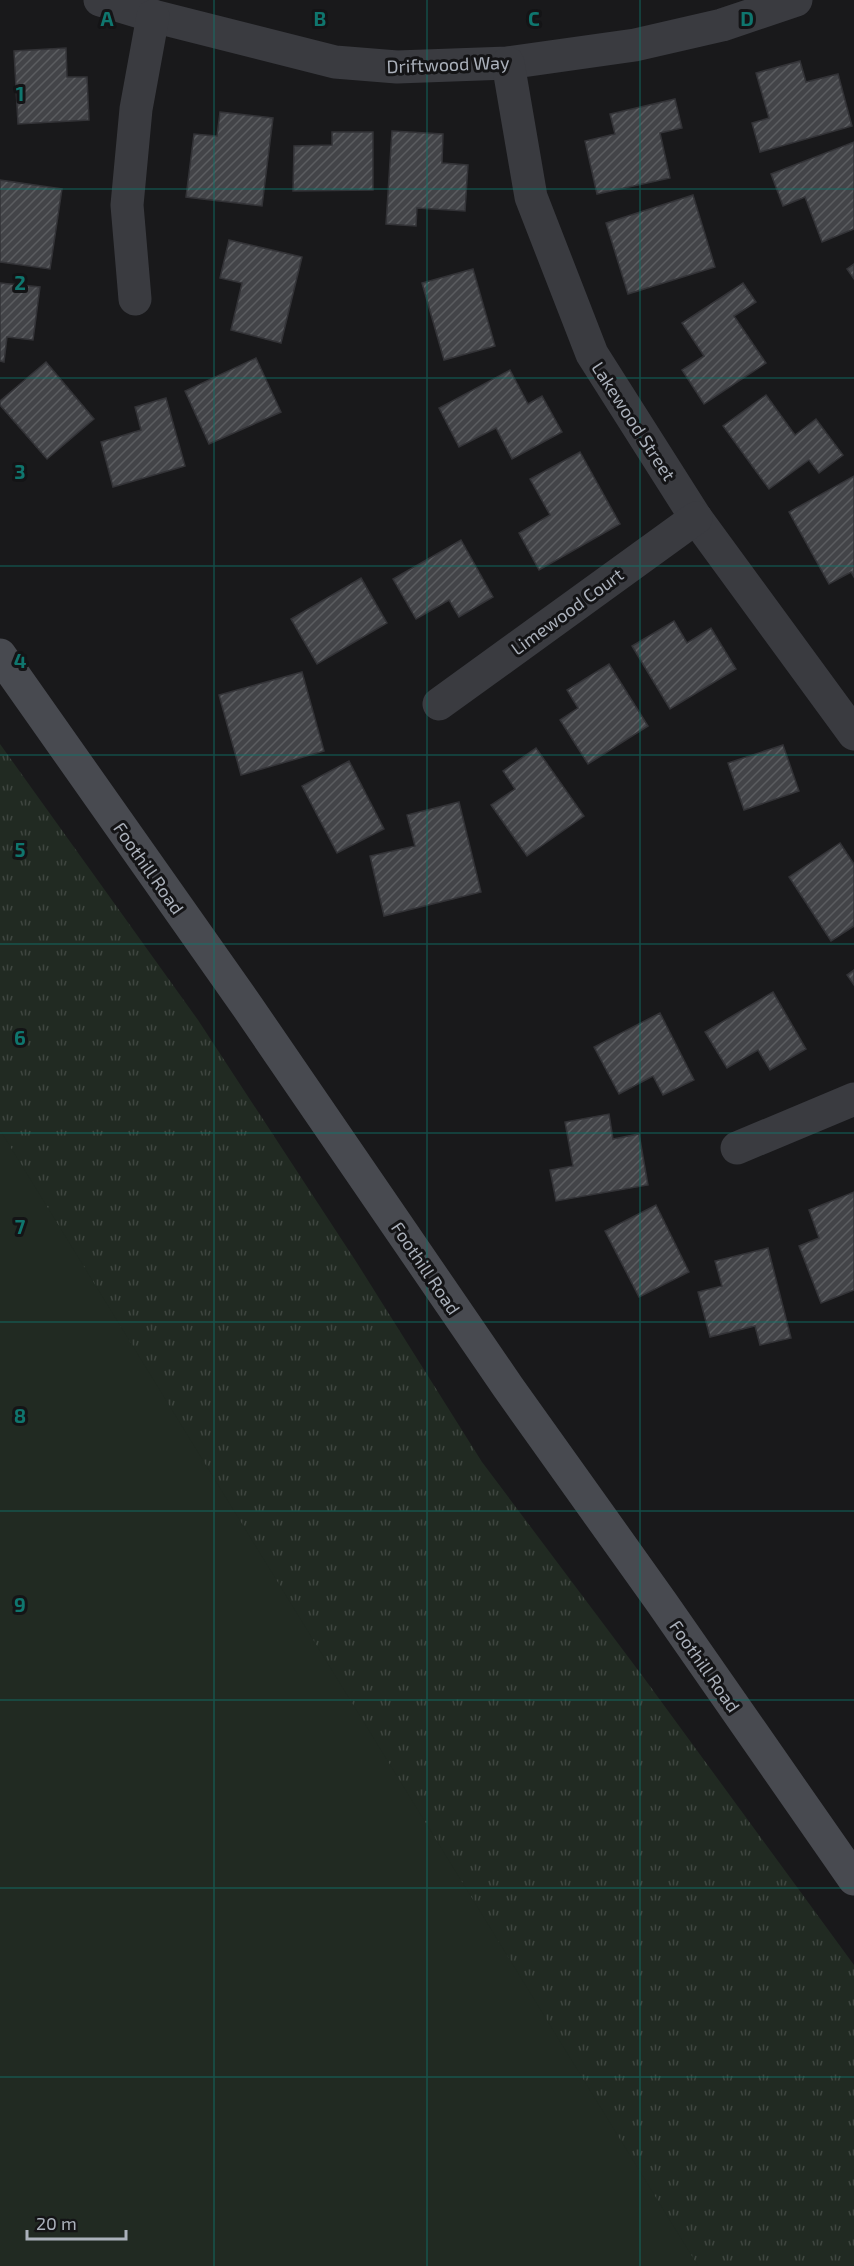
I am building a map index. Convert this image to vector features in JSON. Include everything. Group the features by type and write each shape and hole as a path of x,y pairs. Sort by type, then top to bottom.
{"main road":[{"name":"Foothill Road","path":"0,655 247,1006 508,1387 662,1603 854,1880"}],"street":[{"name":"Driftwood Way","path":"100,0 153,16 334,62 397,67 508,63 635,45 722,25 796,0"},
{"path":"135,299 126,205 136,109 153,16"},
{"name":"Lakewood Street","path":"508,63 531,197 591,354 696,518 854,734"},
{"name":"Limewood Court","path":"439,704 696,518"},
{"path":"737,1148 854,1099"}],"green space":[{"path":"0,744 198,1020 357,1263 482,1462 644,1678 854,1965 854,2266 0,2266"},
{"path":"0,1130 698,2266 0,2266"}],"building":[{"path":"66,48 67,77 87,77 89,120 18,124 14,51"},
{"path":"800,61 806,82 838,74 852,126 760,152 752,123 769,118 756,73"},
{"path":"675,99 682,128 660,133 670,178 597,194 585,141 615,134 610,114"},
{"path":"220,112 273,118 262,206 186,197 194,134 217,136"},
{"path":"392,131 443,134 442,163 468,165 465,211 417,208 416,226 386,224"},
{"path":"332,132 373,132 373,190 293,191 294,146 332,145"},
{"path":"854,142 854,229 822,242 805,197 783,206 771,174"},
{"path":"0,180 62,189 50,269 0,262"},
{"path":"693,195 715,267 628,294 606,223"},
{"path":"229,240 302,257 281,343 231,330 242,283 220,278"},
{"path":"854,264 854,279 847,269"},
{"path":"473,269 495,346 444,360 422,283"},
{"path":"0,283 40,287 33,340 7,337 4,362 0,361"},
{"path":"743,283 756,302 734,316 766,363 704,404 682,370 704,356 682,323"},
{"path":"256,358 281,412 209,444 185,391"},
{"path":"46,362 94,419 47,459 0,405 0,401"},
{"path":"510,370 528,404 542,396 562,432 512,459 496,428 459,447 439,408"},
{"path":"766,395 795,435 816,419 843,455 819,473 809,460 769,489 723,426"},
{"path":"166,398 185,466 113,487 101,442 141,430 135,407"},
{"path":"580,452 620,524 539,570 519,533 550,515 530,479"},
{"path":"854,476 854,577 851,572 829,584 789,512"},
{"path":"461,540 493,597 459,617 449,600 416,619 393,579"},
{"path":"361,578 387,623 317,664 291,619"},
{"path":"674,621 687,643 711,628 736,669 670,709 632,646"},
{"path":"609,664 648,726 588,764 560,720 578,708 567,690"},
{"path":"302,672 324,751 241,775 219,695"},
{"path":"783,745 799,791 744,810 728,763"},
{"path":"536,748 584,816 527,856 491,805 515,789 503,771"},
{"path":"349,761 384,829 337,853 302,786"},
{"path":"459,802 481,892 384,916 370,856 415,846 407,815"},
{"path":"840,843 854,864 854,926 831,941 789,877"},
{"path":"854,970 854,985 847,975"},
{"path":"773,992 806,1049 770,1070 758,1050 727,1068 705,1032"},
{"path":"660,1013 694,1080 663,1095 653,1076 619,1094 594,1047"},
{"path":"609,1114 613,1139 639,1134 648,1185 556,1201 550,1170 573,1166 565,1122"},
{"path":"854,1192 854,1290 821,1303 799,1246 819,1238 809,1210"},
{"path":"656,1205 689,1272 639,1297 605,1231"},
{"path":"768,1248 791,1338 760,1345 755,1326 710,1337 698,1292 722,1286 715,1261"}]}
